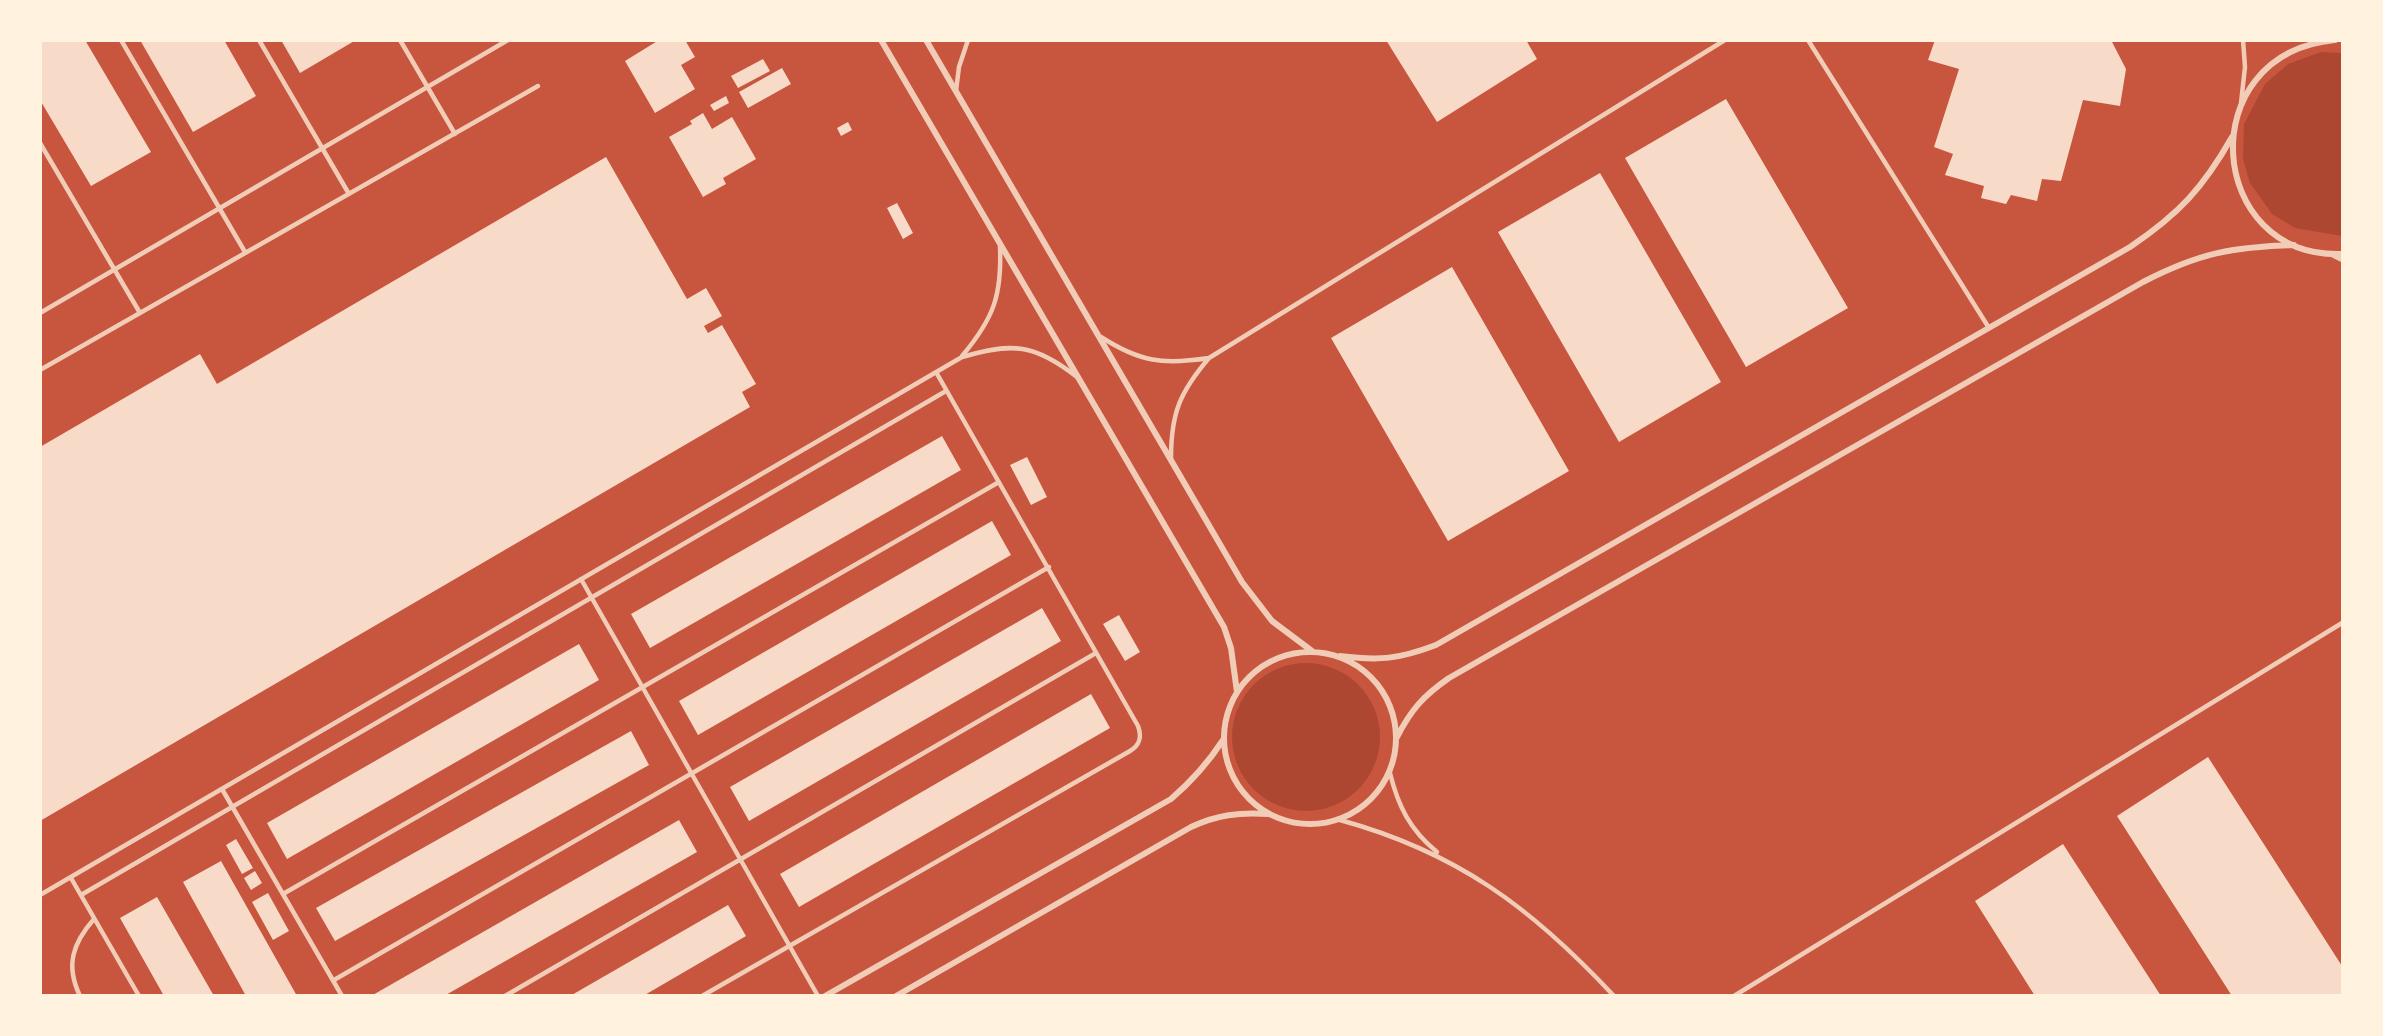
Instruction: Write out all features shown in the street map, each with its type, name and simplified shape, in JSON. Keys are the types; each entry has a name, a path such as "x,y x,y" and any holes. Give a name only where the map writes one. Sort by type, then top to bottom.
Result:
{"street":[{"path":"926,40 1256,602 1272,621 1312,651"},
{"path":"1268,814 1250,801 1236,783 1227,762 1224,740 1227,715 1237,692 1251,675 1269,661 1290,653 1312,651 1373,660 1405,656 1436,645 2130,247 2162,226 2196,192 2213,170 2232,137 2241,103 2254,82 2272,64 2293,50 2317,42 2335,40"},
{"path":"881,42 1224,627 1231,648 1237,692"},
{"path":"2232,137 2233,163 2240,189 2249,205 2272,231 2294,245"},
{"path":"1397,737 1409,714 1421,700 1449,678 2178,264 2216,252 2254,246 2294,245 2330,254 2343,254"},
{"path":"896,996 1191,826 1215,816 1241,812 1268,814 1299,824 1316,825 1340,820 1360,809 1377,793 1390,773 1397,737 1393,711 1381,688 1363,669 1340,656"},
{"path":"825,996 1171,799 1209,762 1224,740"}],"lane":[{"path":"121,40 245,252"},
{"path":"260,40 349,194"},
{"path":"400,40 454,134"},
{"path":"40,313 508,40"},
{"path":"956,91 959,67 968,40"},
{"path":"1171,460 1171,432 1178,404 1191,379 1209,358 1725,40"},
{"path":"2241,103 2245,67 2243,40"},
{"path":"1808,41 1989,328"},
{"path":"40,370 538,86"},
{"path":"40,143 140,313"},
{"path":"962,357 982,333 995,305 1001,274 1000,243"},
{"path":"2330,254 2343,260"},
{"path":"1099,336 1124,352 1151,360 1180,363 1209,358"},
{"path":"40,895 962,357 992,348 1024,349 1054,360 1079,379"},
{"path":"702,996 789,944 1136,747 1140,740 1138,726 936,372"},
{"path":"81,895 946,391"},
{"path":"283,894 999,482"},
{"path":"333,980 1049,567"},
{"path":"581,579 818,996"},
{"path":"1734,996 2343,623"},
{"path":"505,996 1096,653"},
{"path":"1390,773 1396,798 1407,821 1423,841 1443,858"},
{"path":"222,789 342,996"},
{"path":"1340,820 1375,830 1443,858 1492,887 1537,921 1580,959 1614,996"},
{"path":"70,878 139,996"},
{"path":"81,996 73,975 73,954 80,935 94,919"}],"shaded area":[{"path":"2321,52 2342,53 2342,236 2295,228 2272,214 2250,183 2243,159 2244,124 2265,84 2288,64"},
{"path":"1306,663 1334,669 1358,685 1374,709 1380,737 1374,765 1358,789 1334,805 1306,811 1278,805 1254,789 1238,765 1232,737 1238,709 1254,685 1278,669"}],"building":[{"path":"40,40 85,40 151,152 91,186 40,100"},
{"path":"140,40 224,40 256,96 193,132"},
{"path":"281,40 356,40 300,73"},
{"path":"659,40 685,40 695,57 681,65 695,89 655,113 625,61"},
{"path":"1386,40 1526,40 1537,59 1437,122"},
{"path":"1935,40 2111,40 2126,69 2120,106 2083,100 2061,181 2042,179 2037,201 2011,195 2006,204 1981,198 1984,186 1945,175 1953,154 1934,147 1959,69 1928,60"},
{"path":"763,59 770,71 738,88 731,76"},
{"path":"782,68 791,84 748,108 739,92"},
{"path":"726,96 729,103 714,111 710,105"},
{"path":"1726,99 1848,308 1746,367 1625,158"},
{"path":"703,113 712,129 732,117 756,159 723,178 726,184 703,197 669,137 692,124 690,121"},
{"path":"848,122 852,130 841,136 837,128"},
{"path":"606,157 687,299 706,288 722,316 704,326 708,333 722,325 756,384 742,392 750,407 40,821 40,447 200,354 217,384"},
{"path":"1600,173 1721,382 1619,442 1498,232"},
{"path":"897,203 913,233 903,239 887,208"},
{"path":"1452,267 1569,471 1448,541 1331,338"},
{"path":"942,436 961,470 650,648 631,614"},
{"path":"1027,457 1047,497 1031,505 1010,465"},
{"path":"992,521 1011,555 698,735 679,701"},
{"path":"1042,608 1061,641 749,821 730,787"},
{"path":"1119,615 1140,652 1125,661 1103,624"},
{"path":"579,644 599,680 287,859 267,823"},
{"path":"1091,694 1110,728 799,907 780,874"},
{"path":"631,731 649,765 335,941 316,908"},
{"path":"2208,757 2342,966 2342,996 2232,996 2117,816"},
{"path":"679,820 697,852 444,996 371,996"},
{"path":"236,839 253,868 242,874 226,845"},
{"path":"2063,844 2161,996 2035,996 1975,901"},
{"path":"221,861 297,996 246,996 183,882"},
{"path":"255,871 262,883 251,890 244,878"},
{"path":"268,893 289,931 273,940 252,902"},
{"path":"157,897 214,996 164,996 120,918"},
{"path":"728,905 746,936 643,996 570,996"}]}
